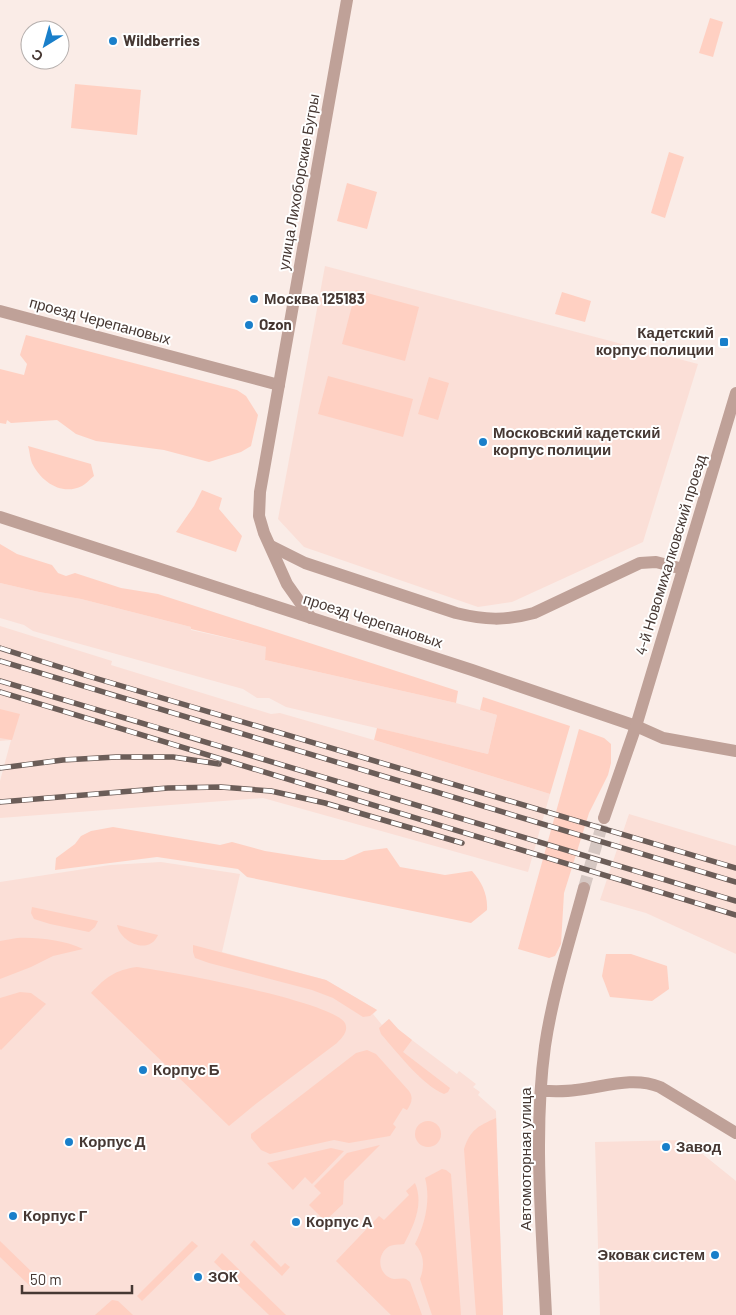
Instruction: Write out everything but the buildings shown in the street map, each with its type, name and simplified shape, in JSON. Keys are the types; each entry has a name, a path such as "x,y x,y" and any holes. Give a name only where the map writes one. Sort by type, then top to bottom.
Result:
{"street":[{"name":"улица Лихоборские Бугры","path":"311,618 287,584 264,533 259,516 260,492 347,0"},
{"name":"проезд Черепановых","path":"0,311 279,385"},
{"name":"4-й Новомихалковский проезд","path":"636,726 736,393"},
{"name":"проезд Черепановых","path":"0,517 636,726 663,738 736,751"},
{"path":"271,546 305,563 456,613 497,620 516,618 534,613 640,563 656,562 684,569"},
{"path":"604,818 636,726"},
{"name":"Автомоторная улица","path":"546,1315 539,1142 545,1046 553,1006 584,888"},
{"path":"541,1091 575,1090 650,1082 736,1133"}],"shaded area":[{"path":"710,18 723,22 713,57 699,53"},
{"path":"75,84 141,90 137,135 71,128"},
{"path":"669,152 684,157 665,218 651,213"},
{"path":"347,183 377,192 367,229 337,221"},
{"name":"Московский кадетский корпус полиции","path":"325,266 698,364 643,542 512,602 478,607 304,547 278,519"},
{"path":"356,290 419,307 405,361 342,344"},
{"path":"562,292 591,301 585,322 555,314"},
{"path":"26,335 237,390 246,396 258,415 251,446 241,452 209,462 164,450 96,441 76,434 57,420 11,423 7,420 6,424 0,423 0,369 24,375 27,364 20,355"},
{"path":"328,376 413,399 403,437 318,414"},
{"path":"429,377 449,383 438,420 418,414"},
{"path":"28,446 91,464 94,476 84,485 75,489 53,486 42,477 32,463"},
{"path":"202,490 222,498 219,509 242,536 236,552 176,532 194,506"},
{"path":"0,544 17,554 52,565 58,573 66,576 75,573 121,588 158,594 458,691 456,703 265,660 266,647 81,599 0,583"},
{"path":"0,583 81,599 191,627 191,630 267,647 265,660 456,703 497,715 488,754 286,707 269,698 257,698 243,689 33,631 24,625 0,618"},
{"path":"0,626 112,661 111,665 271,714 280,713 550,794 528,872 263,798 0,818 0,781 11,740 0,741"},
{"path":"483,697 570,726 550,794 374,740 377,728 488,754 497,715 480,710"},
{"path":"0,709 20,714 12,740 0,738"},
{"path":"579,729 604,738 611,744 611,763 608,775 589,813 564,893 561,944 555,956 549,958 518,949"},
{"path":"629,814 736,846 736,954 646,913 600,900"},
{"path":"113,827 220,845 232,842 265,851 322,860 344,860 364,851 387,848 400,867 445,875 472,871 484,889 487,910 471,923 247,877 238,869 157,857 55,870 56,858 75,844 81,836 91,831"},
{"path":"161,862 240,874 222,952 326,980 377,1010 373,1014 382,1025 389,1019 400,1031 457,1074 459,1071 476,1084 473,1087 480,1092 478,1095 496,1111 503,1315 0,1315 0,882 110,865"},
{"path":"32,907 98,921 89,932 50,924 34,919 31,913"},
{"path":"117,925 158,935 154,941 142,946 123,937"},
{"path":"17,938 51,940 68,943 83,949 53,956 0,979 0,941"},
{"path":"193,945 326,980 377,1010 370,1016 363,1017 333,998 312,990 209,963 195,958"},
{"path":"606,954 631,954 667,966 669,989 652,1001 610,997 602,976"},
{"path":"137,967 248,988 311,1006 334,1014 345,1023 346,1032 337,1043 229,1126 91,993 111,975"},
{"path":"20,992 31,993 46,1004 1,1050 0,998"},
{"path":"389,1019 412,1040 403,1052 450,1088 448,1092 444,1094 427,1083 381,1034 379,1028"},
{"path":"367,1050 376,1054 409,1091 412,1099 407,1110 403,1108 393,1124 396,1127 390,1136 349,1143 334,1140 270,1154 261,1150 251,1138 251,1134 356,1053"},
{"path":"496,1118 503,1315 476,1315 464,1149 469,1137 476,1129"},
{"path":"428,1121 437,1125 441,1134 437,1143 428,1147 419,1143 415,1134 419,1125"},
{"path":"685,1140 736,1181 736,1315 600,1315 595,1142"},
{"path":"380,1145 344,1181 343,1204 325,1221 309,1205 321,1193 314,1186 347,1153"},
{"path":"331,1148 344,1151 312,1184 305,1177 293,1190 267,1163"},
{"path":"442,1169 451,1174 461,1315 432,1315 420,1279 423,1269 422,1256 415,1244 426,1212 427,1186 425,1178"},
{"path":"415,1183 418,1191 418,1207 411,1229 404,1244 390,1246 384,1251 380,1265 389,1277 406,1279 410,1282 422,1315 391,1315 336,1261 379,1216 384,1220 409,1195 406,1191"},
{"path":"254,1240 281,1267 285,1263 290,1267 282,1276 250,1245"},
{"path":"0,1241 38,1278 30,1286 0,1257"},
{"path":"192,1241 198,1246 142,1301 137,1296"},
{"path":"222,1253 286,1315 269,1315 214,1262"},
{"path":"112,1300 118,1301 133,1315 95,1315"}],"tunnel":[{"path":"584,888 604,818"}],"railway":[{"path":"0,648 88,676 736,868"},
{"path":"0,661 736,882"},
{"path":"0,681 736,901"},
{"path":"0,692 736,915"},
{"path":"0,768 63,760 116,757 173,757 219,764"},
{"path":"0,802 168,788 221,787 271,791 325,803 462,843"}],"place":[{"name":"Wildberries","path":"113,41"},
{"name":"Москва 125183","path":"254,299"},
{"name":"Ozon","path":"249,325"},
{"name":"Кадетский корпус полиции","path":"724,342"},
{"name":"Московский кадетский корпус полиции","path":"483,442"},
{"name":"Корпус Б","path":"143,1070"},
{"name":"Корпус Д","path":"69,1142"},
{"name":"Завод","path":"666,1147"},
{"name":"Корпус Г","path":"13,1216"},
{"name":"Корпус А","path":"296,1222"},
{"name":"Эковак систем","path":"715,1255"},
{"name":"ЗОК","path":"198,1277"}]}
